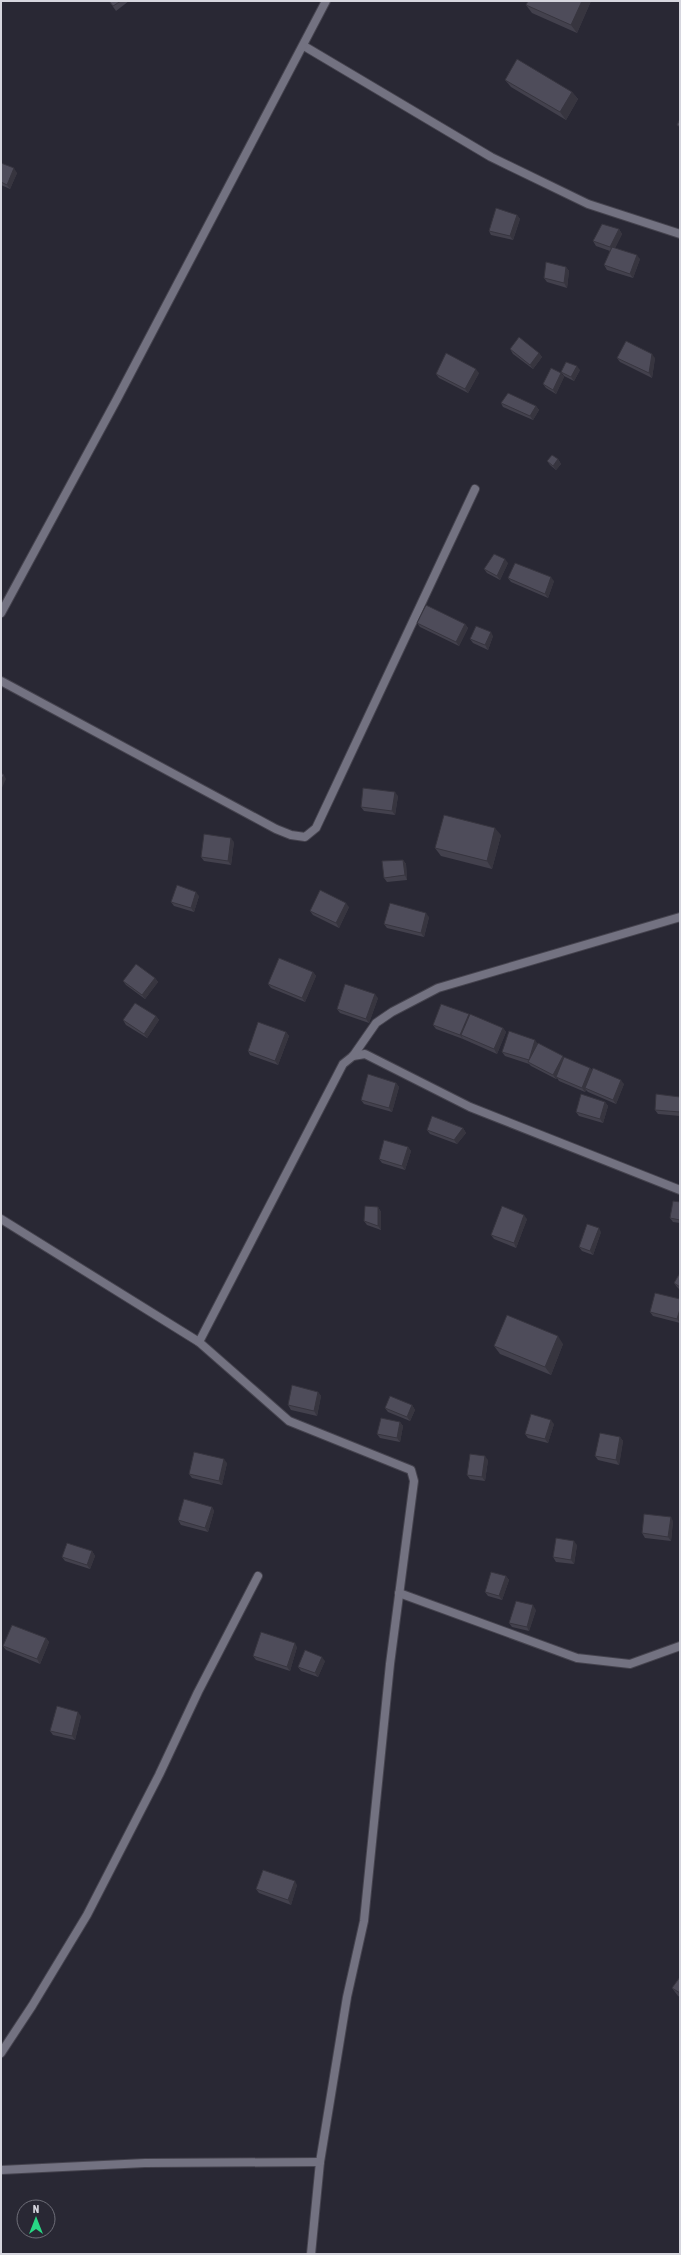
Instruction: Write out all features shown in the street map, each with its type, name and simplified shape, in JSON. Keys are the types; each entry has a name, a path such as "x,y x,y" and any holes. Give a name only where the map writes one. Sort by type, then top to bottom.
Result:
{"street":[{"path":"1,613 118,399 304,46 326,1"},
{"path":"304,46 491,157 588,204 680,234"},
{"path":"1,682 276,829 291,835 305,837 316,828 475,489"},
{"path":"199,1342 343,1064 353,1056 376,1023 392,1012 438,988 680,917"},
{"path":"353,1056 365,1054 470,1108 680,1190"},
{"path":"1,1219 199,1342 289,1421 411,1470 414,1482 390,1664 364,1921 347,1997 320,2162 311,2254"},
{"path":"1,2053 32,2006 87,1915 159,1775 198,1692 258,1576"},
{"path":"399,1593 577,1658 630,1664 680,1646"},
{"path":"1,2170 145,2164 320,2162"}],"building":[{"path":"109,1 121,1 113,6"},
{"path":"528,1 582,1 571,25 526,5"},
{"path":"517,59 572,92 560,112 505,80"},
{"path":"680,119 680,127 677,125"},
{"path":"1,163 14,168 7,185 1,182"},
{"path":"496,208 517,215 510,236 489,231"},
{"path":"602,224 619,229 610,247 593,241"},
{"path":"612,247 637,255 630,274 604,265"},
{"path":"546,262 566,267 564,283 544,278"},
{"path":"519,337 539,353 530,365 510,349"},
{"path":"626,341 652,354 649,373 617,358"},
{"path":"446,353 476,369 465,389 436,374"},
{"path":"566,362 577,366 571,377 561,372"},
{"path":"551,368 561,373 553,390 543,384"},
{"path":"508,393 536,406 530,416 501,403"},
{"path":"552,455 558,459 553,466 547,461"},
{"path":"494,554 505,559 497,576 484,569"},
{"path":"515,563 551,577 545,594 508,578"},
{"path":"426,605 465,624 456,642 417,623"},
{"path":"476,626 491,632 485,645 470,639"},
{"path":"1,773 4,775 1,780"},
{"path":"363,788 395,792 392,811 361,807"},
{"path":"444,815 495,828 487,861 435,848"},
{"path":"204,834 231,838 228,861 201,857"},
{"path":"403,860 405,875 384,878 382,861"},
{"path":"177,885 196,892 191,908 171,902"},
{"path":"320,890 346,903 336,923 310,911"},
{"path":"390,903 426,913 421,933 384,924"},
{"path":"279,958 313,972 302,998 268,984"},
{"path":"136,964 155,978 142,995 123,981"},
{"path":"345,984 375,994 366,1019 337,1009"},
{"path":"135,1003 156,1016 144,1034 123,1020"},
{"path":"441,1004 469,1014 460,1035 433,1025"},
{"path":"470,1014 503,1028 494,1049 461,1035"},
{"path":"258,1022 286,1032 275,1061 248,1051"},
{"path":"509,1031 535,1040 529,1060 502,1052"},
{"path":"538,1043 563,1056 553,1075 528,1062"},
{"path":"564,1057 590,1068 582,1088 556,1077"},
{"path":"593,1068 621,1080 613,1100 585,1088"},
{"path":"368,1074 396,1083 389,1108 361,1100"},
{"path":"581,1094 605,1102 600,1119 576,1112"},
{"path":"656,1094 680,1097 680,1112 655,1110"},
{"path":"432,1116 463,1128 454,1140 427,1130"},
{"path":"384,1140 408,1147 402,1166 379,1159"},
{"path":"673,1201 680,1202 680,1220 670,1218"},
{"path":"365,1206 378,1207 378,1226 364,1221"},
{"path":"502,1206 524,1215 514,1243 491,1235"},
{"path":"587,1224 599,1228 590,1251 579,1247"},
{"path":"680,1273 680,1287 674,1283"},
{"path":"655,1293 680,1299 680,1309 677,1319 650,1312"},
{"path":"507,1315 558,1336 545,1367 494,1346"},
{"path":"292,1385 318,1392 314,1411 288,1405"},
{"path":"390,1396 412,1405 407,1417 385,1408"},
{"path":"531,1414 551,1420 545,1439 525,1434"},
{"path":"381,1418 400,1422 397,1438 377,1434"},
{"path":"600,1433 620,1437 616,1460 595,1456"},
{"path":"194,1452 224,1459 219,1481 189,1474"},
{"path":"470,1454 485,1456 482,1477 467,1475"},
{"path":"184,1499 212,1507 205,1528 178,1520"},
{"path":"644,1514 671,1517 668,1537 642,1533"},
{"path":"556,1538 574,1541 571,1560 553,1557"},
{"path":"67,1543 92,1551 87,1565 62,1557"},
{"path":"491,1572 506,1576 499,1596 485,1592"},
{"path":"516,1601 533,1605 527,1627 509,1623"},
{"path":"12,1625 46,1638 37,1659 3,1646"},
{"path":"261,1632 295,1643 287,1667 253,1656"},
{"path":"305,1650 322,1657 315,1673 298,1667"},
{"path":"57,1706 78,1712 72,1736 50,1731"},
{"path":"263,1870 295,1881 288,1900 256,1889"},
{"path":"680,1977 680,1993 672,1988"}]}
